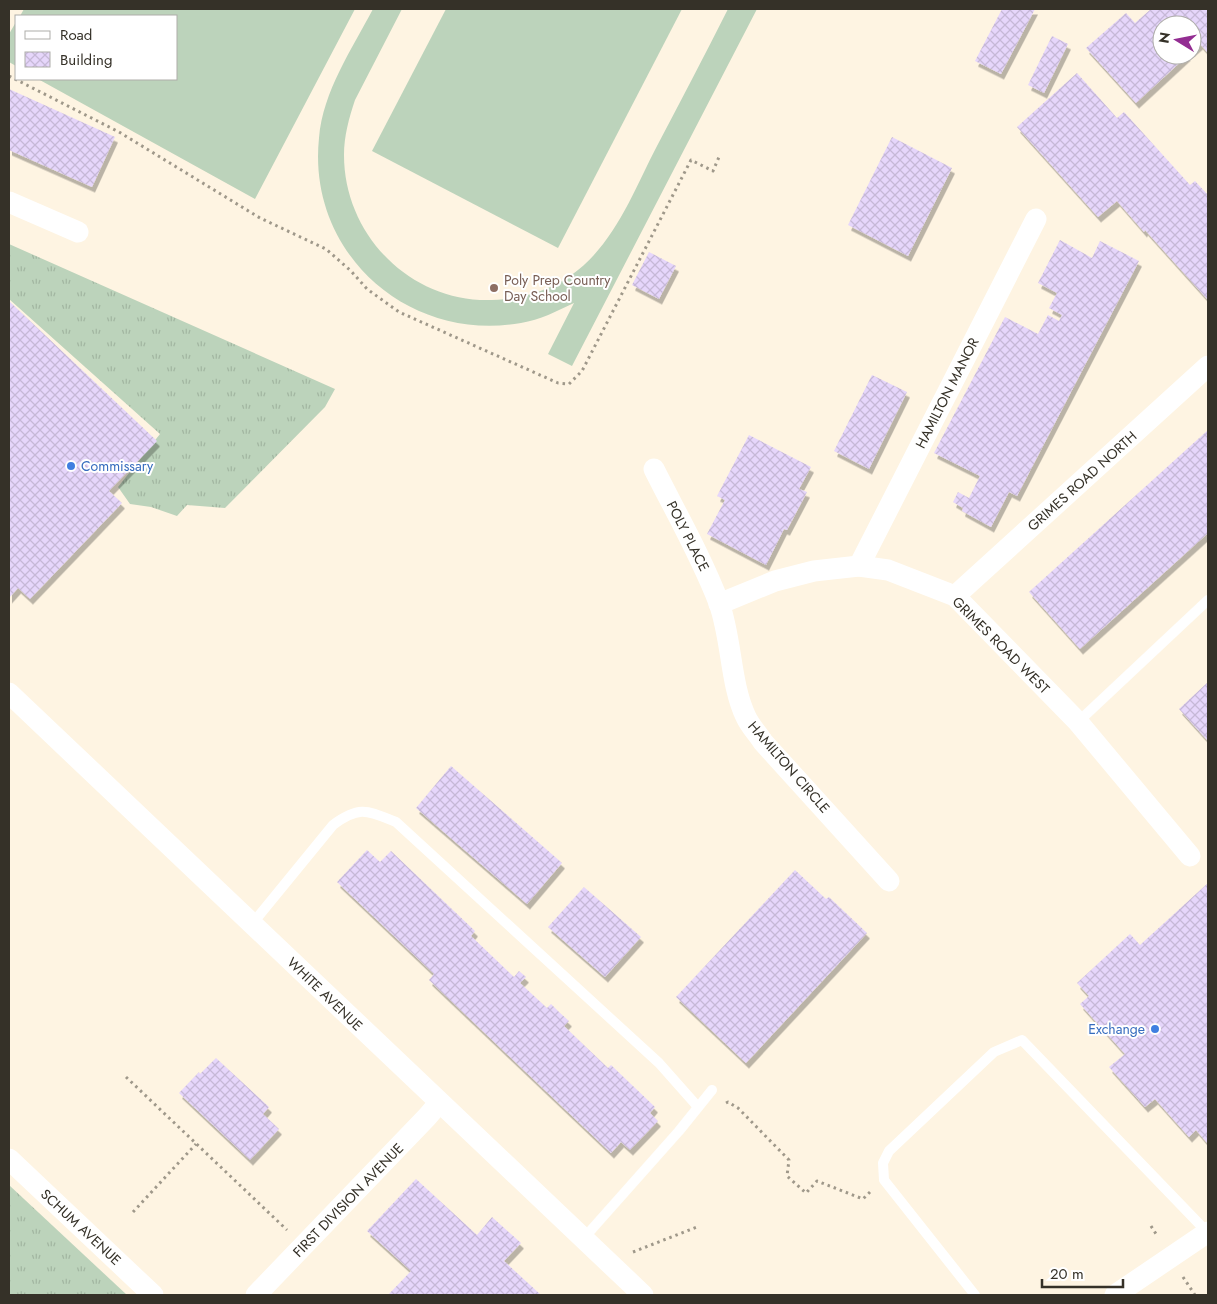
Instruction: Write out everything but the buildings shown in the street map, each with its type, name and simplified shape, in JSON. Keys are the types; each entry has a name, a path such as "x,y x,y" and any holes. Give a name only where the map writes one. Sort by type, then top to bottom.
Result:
{"street":[{"path":"9,202 78,232"},
{"name":"HAMILTON MANOR","path":"859,566 1036,219"},
{"name":"GRIMES ROAD NORTH","path":"956,596 1208,366"},
{"name":"POLY PLACE","path":"654,469 707,573 719,604"},
{"name":"GRIMES ROAD WEST","path":"719,604 775,581 814,571 859,566 888,570 956,596 1078,722 1190,856"},
{"name":"HAMILTON CIRCLE","path":"719,604 728,634 738,696 746,718 763,742 889,881"},
{"name":"WHITE AVENUE","path":"9,692 643,1295"},
{"name":"FIRST DIVISION AVENUE","path":"256,1295 439,1103"},
{"name":"SCHUM AVENUE","path":"9,1159 153,1295"},
{"path":"1116,1295 1208,1232"}],"lane":[{"path":"1078,722 1208,600"},
{"path":"252,924 333,825 348,814 370,811 396,822 404,829 659,1063 698,1107"},
{"path":"975,1295 884,1180 883,1162 889,1151 994,1052 1022,1040 1208,1232"},
{"path":"584,1238 712,1090"}],"path":[{"path":"17,80 119,132 260,218 326,249 351,271 367,289 399,312 558,383 569,384 582,371 691,160 713,171 719,157"},
{"path":"126,1076 304,1246"},
{"path":"721,1104 728,1102 738,1108 789,1160 787,1176 806,1193 817,1181 863,1200 884,1180"},
{"path":"133,1212 196,1144"},
{"path":"632,1252 698,1227"},
{"path":"1181,1274 1195,1295"}],"green space":[{"path":"24,9 355,9 255,199 40,80 178,80 178,15 21,15"},
{"path":"373,9 402,9 355,100 347,127 344,155 347,183 355,209 367,233 383,255 404,272 427,286 452,296 492,300 527,295 560,282 585,264 599,250 611,234 631,199 728,9 757,9 572,366 548,354 574,303 542,317 521,323 479,326 440,319 404,304 373,281 348,252 330,218 320,180 319,138 326,104 332,87"},
{"path":"446,9 682,9 558,248 372,151"},
{"path":"15,24 15,65 9,62 9,34"},
{"path":"9,244 335,389 325,407 225,508 187,505 177,516 151,507 130,504 118,487 160,434 9,299"},
{"path":"9,1185 127,1295 9,1295"}],"place":[{"name":"Poly Prep Country Day School","path":"494,288"},
{"name":"Commissary","path":"71,466"},
{"name":"Exchange","path":"1155,1029"}]}
